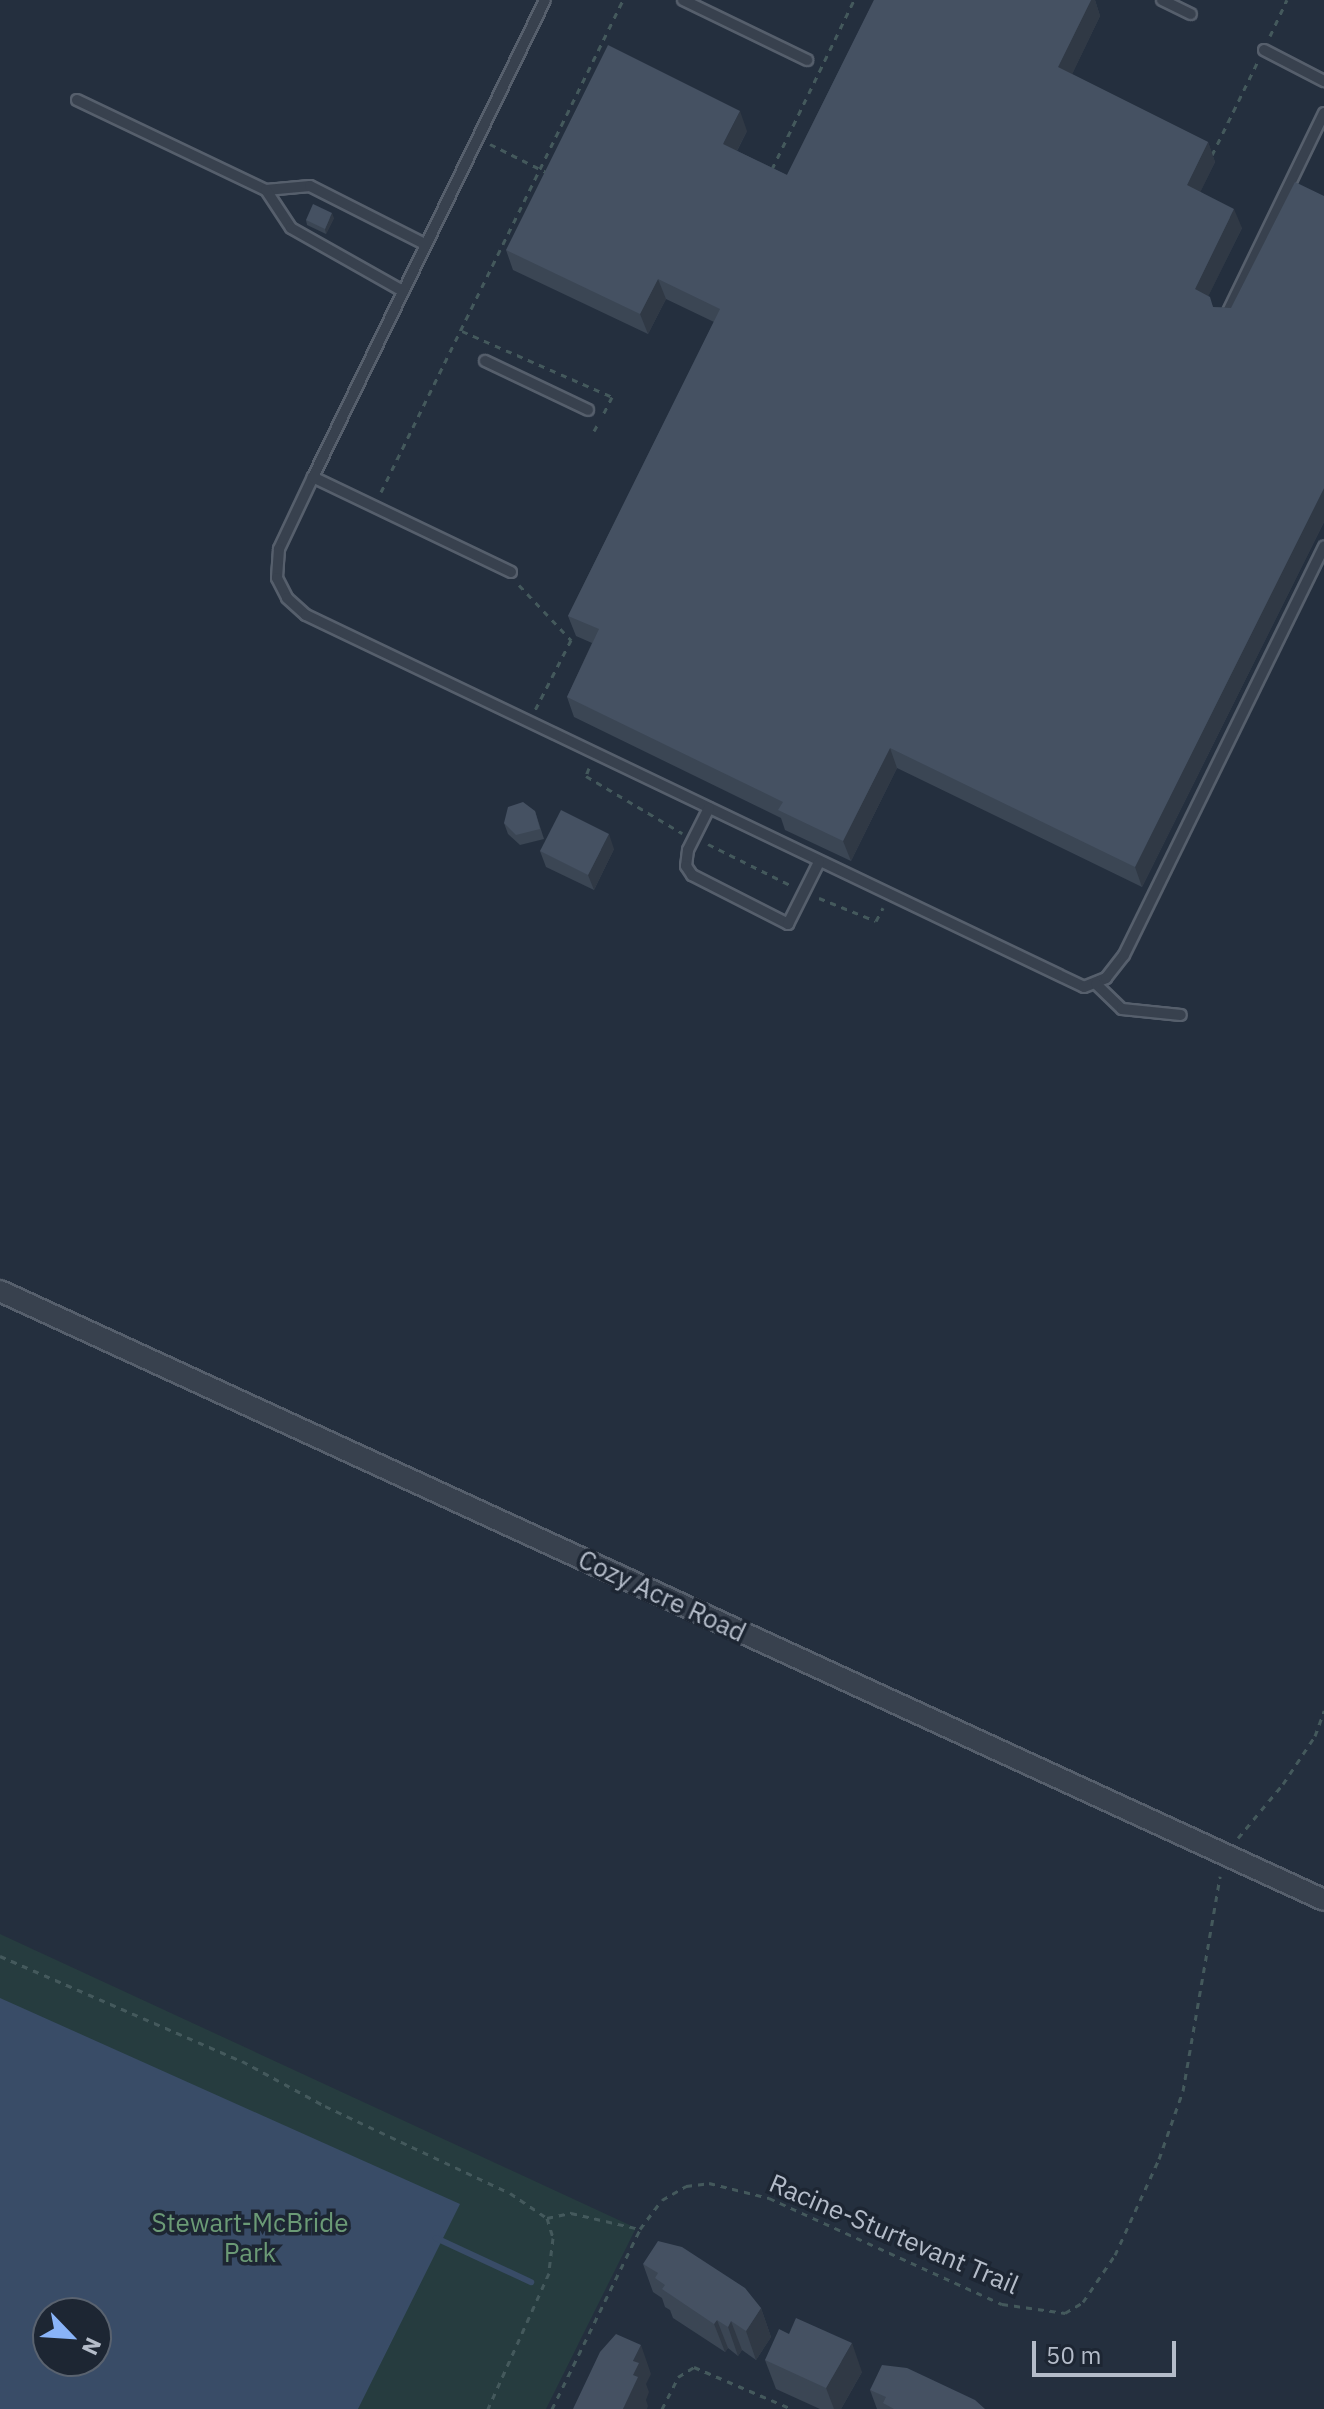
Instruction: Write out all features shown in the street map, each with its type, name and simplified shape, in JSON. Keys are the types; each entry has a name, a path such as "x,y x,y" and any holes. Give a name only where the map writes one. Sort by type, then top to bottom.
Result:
{"street":[{"name":"Cozy Acre Road","path":"0,1291 1324,1900"}],"lane":[{"path":"545,0 279,549 277,578 287,598 359,644 709,808 1058,979 1084,987 1096,984 1124,955 1324,546"},
{"path":"683,0 807,60"},
{"path":"1162,0 1191,14"},
{"path":"1264,50 1324,81"},
{"path":"77,100 266,190 310,186 425,244"},
{"path":"1224,320 1324,113"},
{"path":"266,190 291,228 403,291"},
{"path":"485,361 588,410"},
{"path":"313,477 511,572"},
{"path":"709,808 694,838 686,866 692,875 788,924 819,862"},
{"path":"1096,984 1122,1009 1181,1015"}],"path":[{"path":"374,506 623,0"},
{"path":"770,173 854,0"},
{"path":"1209,159 1287,0"},
{"path":"478,138 559,178"},
{"path":"524,575 518,587 571,640 528,723"},
{"path":"596,754 586,776 657,821 804,892 876,921 889,896"},
{"path":"1224,1854 1283,1784 1315,1736 1324,1711"},
{"name":"Racine-Sturtevant Trail","path":"552,2409 640,2229 662,2200 686,2186 741,2188 1002,2304 1065,2313 1101,2281 1159,2159 1178,2105 1194,2045 1224,1854"},
{"path":"0,1956 242,2061 325,2106 510,2193 547,2218 553,2238 549,2273 488,2409"},
{"path":"547,2218 571,2213 640,2229"},
{"path":"662,2409 678,2377 694,2367 792,2409"}],"green space":[{"name":"Stewart-McBride Park","path":"0,1934 636,2228 546,2409 0,2409"}],"water":[{"name":"Stewart-McBride Park","path":"0,1998 460,2204 358,2409 0,2409"}],"building":[{"path":"874,0 1091,0 1058,67 1208,142 1187,185 1234,209 1195,289 1210,297 1213,307 1231,308 1295,182 1324,196 1324,488 1135,867 890,748 843,841 778,810 783,802 567,697 599,629 568,616 720,309 658,279 640,314 506,250 608,45 740,111 723,144 787,175"},
{"path":"313,204 332,213 325,229 306,220"},
{"path":"523,802 535,811 540,829 516,835 504,823 508,807"},
{"path":"561,810 609,834 588,875 540,851"},
{"path":"658,2241 682,2247 745,2288 761,2308 746,2331 731,2321 728,2327 717,2320 714,2324 662,2289 665,2285 655,2278 658,2273 643,2264"},
{"path":"796,2318 852,2343 826,2388 765,2360 779,2329 789,2334"},
{"path":"616,2334 641,2345 633,2361 639,2363 633,2375 638,2377 623,2409 573,2409 600,2352"},
{"path":"882,2365 907,2368 975,2400 985,2409 894,2409 883,2403 886,2397 870,2390"}],"waterway":[{"path":"436,2238 531,2282"}]}
